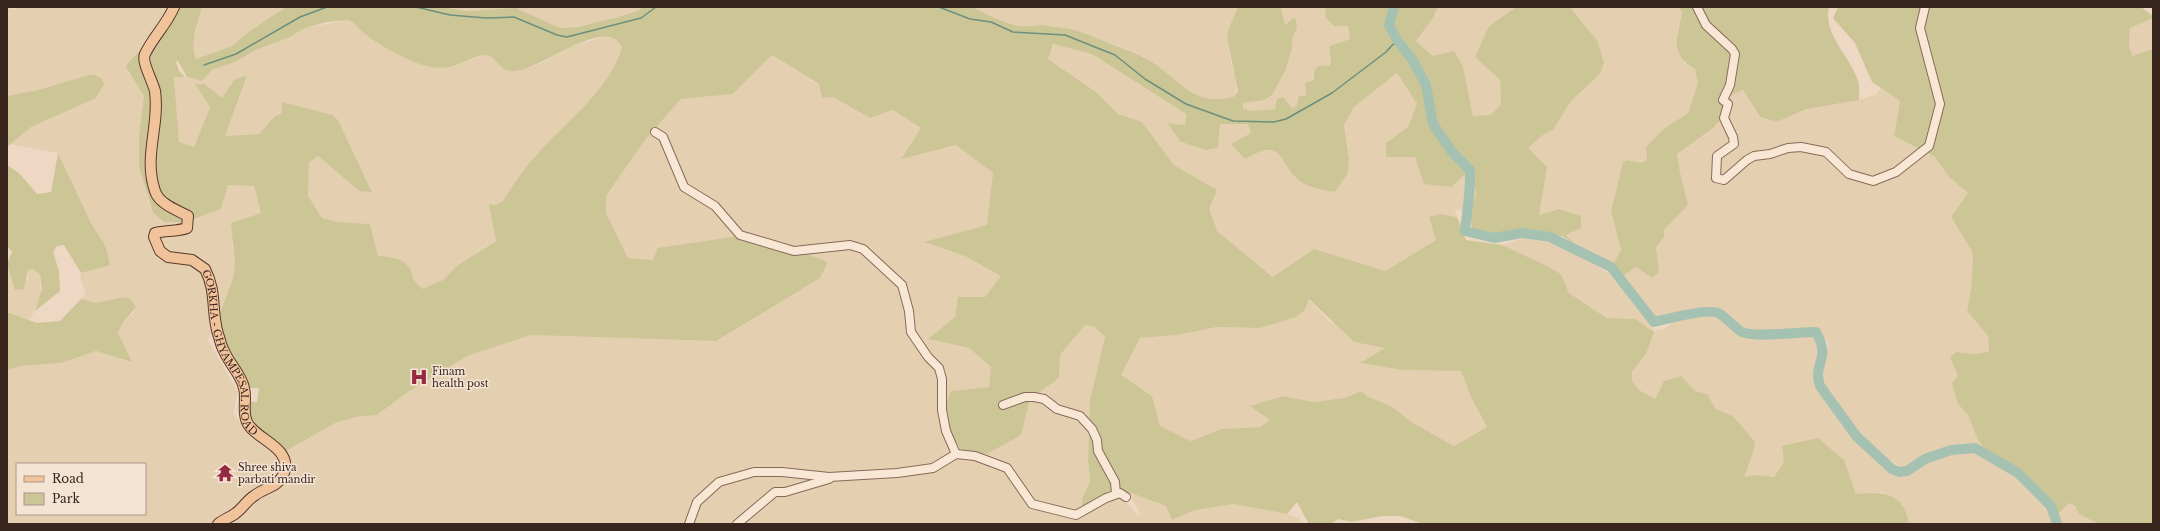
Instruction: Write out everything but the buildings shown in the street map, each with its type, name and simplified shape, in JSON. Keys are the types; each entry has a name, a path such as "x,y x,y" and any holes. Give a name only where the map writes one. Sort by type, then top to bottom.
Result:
{"main road":[{"name":"GORKHA - GHYAMPESAL ROAD","path":"174,7 170,16 144,54 144,63 151,76 155,91 157,112 149,160 155,192 165,204 188,216 187,228 176,232 159,232 155,233 154,236 160,251 168,257 192,260 205,269 213,291 215,318 224,352 241,378 245,390 244,412 247,423 255,432 273,445 283,456 285,471 278,483 254,495 236,514 218,524"}],"street":[{"path":"1697,7 1706,25 1732,48 1735,54 1730,85 1723,100 1728,104 1724,118 1733,137 1734,144 1717,156 1716,178 1724,180 1747,160 1754,156 1788,148 1801,147 1826,152 1849,174 1873,181 1896,172 1929,146 1940,104 1920,28 1925,7"},
{"path":"655,132 663,137 674,168 684,187 714,206 740,235 794,251 807,251 829,246 857,246 863,249 899,281 909,311 911,332 928,357 939,368 942,379 942,410 946,431 956,454"},
{"path":"1003,405 1026,397 1034,397 1044,399 1057,409 1080,416 1094,434 1098,452 1115,482 1116,494"},
{"path":"689,524 697,502 719,482 754,472 782,472 829,478 923,470 934,468 956,454 975,456 1006,468 1032,504 1076,515 1116,494 1120,493 1126,498"},
{"path":"737,524 775,492 785,492 830,479 829,478"}],"shaded area":[{"path":"7,7 13,10 20,7 167,7 165,16 143,49 129,60 128,72 134,77 144,96 139,134 139,167 152,213 228,185 254,186 261,213 232,243 235,263 233,279 208,340 238,392 233,413 247,432 253,427 281,454 335,423 356,417 377,415 408,392 467,356 531,335 716,341 769,308 653,260 628,258 606,213 606,196 645,140 681,99 733,94 772,55 819,85 822,98 833,97 870,118 893,110 921,128 901,158 956,145 993,173 987,225 924,242 965,256 1001,276 985,297 958,297 955,317 929,339 969,348 991,367 989,387 951,391 946,404 947,428 1030,399 1059,378 1060,355 1085,325 1095,327 1105,337 1090,400 1088,462 1090,481 1083,497 1081,510 1112,497 1122,497 1138,516 1141,515 1128,492 1166,506 1172,520 1195,510 1234,504 1287,514 1299,518 1302,524 7,524 7,370 20,366 61,363 96,351 131,362 118,333 122,324 134,312 123,297 95,303 81,299 86,294 80,277 81,273 110,264 106,247 91,223 58,153 9,144 31,127 99,95 101,86 47,87 7,96"},
{"path":"202,7 286,7 247,33 232,46 196,59 193,51 193,42"},
{"path":"441,7 642,7 638,11 614,18 578,27 560,28 516,8 467,11"},
{"path":"972,7 1238,7 1228,30 1227,38 1230,59 1236,80 1236,95 1223,100 1205,99 1178,84 1160,67 1145,57 1128,50 1079,32 1040,25 1022,26 1000,21"},
{"path":"1281,7 1325,7 1326,18 1334,26 1348,26 1350,39 1329,46 1331,60 1328,66 1320,65 1309,83 1306,96 1297,106 1292,108 1287,101 1275,109 1251,111 1243,109 1243,103 1264,100 1292,49 1292,40 1297,27 1285,25"},
{"path":"1438,7 1516,7 1489,26 1500,80 1501,104 1491,115 1473,116 1463,67 1433,56 1416,41 1433,18"},
{"path":"1570,7 1679,7 1682,12 1677,32 1684,63 1695,69 1698,83 1688,113 1665,128 1647,160 1641,163 1628,160 1623,162 1611,211 1621,250 1612,265 1575,244 1566,235 1559,209 1539,215 1547,167 1527,148 1543,135 1553,130 1571,101 1600,74 1604,63 1598,42"},
{"path":"2153,18 2153,49 2132,56 2129,45 2130,28"},
{"path":"348,20 355,23 359,29 414,62 442,68 486,55 500,65 535,66 567,48 602,37 615,38 620,43 622,48 614,69 601,87 573,119 538,153 503,201 496,205 496,240 458,265 443,280 423,290 413,282 408,266 397,258 378,256 370,224 337,222 322,218 308,196 309,163 318,156 359,191 372,191 338,120 333,115 282,102 281,115 275,116 259,134 225,136 247,77 235,79 222,99 205,84 196,84 210,107 194,147 179,142 174,77 187,77 202,81 212,70 235,62 256,50 288,38 305,28"},
{"path":"1053,44 1092,54 1186,114 1185,125 1167,123 1181,142 1206,150 1218,148 1220,124 1248,124 1261,150 1275,151 1283,157 1292,173 1335,192 1348,173 1349,159 1344,125 1354,107 1397,73 1417,104 1408,127 1386,143 1415,157 1471,169 1476,194 1470,212 1455,209 1457,217 1440,214 1436,240 1385,271 1314,249 1274,277 1217,231 1208,209 1216,190 1174,165 1142,122 1118,114 1096,92 1048,59"},
{"path":"1881,88 1900,101 1894,136 1935,157 1949,177 1969,193 1951,217 1973,253 1971,289 1967,311 1988,336 1989,353 1974,354 1958,352 1958,404 1968,415 1977,438 1995,464 2017,478 2042,500 2048,512 2069,503 2099,524 1909,524 1903,505 1882,492 1856,494 1844,460 1784,462 1774,477 1758,475 1743,478 1752,456 1741,428 1733,416 1716,409 1707,394 1695,391 1681,376 1664,381 1655,400 1639,390 1631,381 1632,372 1637,367 1635,319 1608,318 1569,293 1561,274 1502,245 1524,238 1551,243 1583,256 1610,275 1652,322 1654,331 1665,329 1675,320 1712,315 1726,321 1742,337 1775,338 1799,334 1814,337 1820,347 1819,359 1814,375 1822,394 1858,443 1881,466 1899,477 1897,464 1881,455 1860,438 1820,379 1829,344 1819,329 1746,331 1733,319 1722,313 1709,309 1678,311 1659,318 1645,308 1621,277 1636,267 1652,278 1659,272 1656,247 1664,237 1664,230 1688,205 1677,154 1713,128 1729,96 1743,90 1759,117 1776,122 1807,109 1859,100 1876,94"},
{"path":"7,264 15,286 28,280 28,271 31,269 40,274 41,295 30,320 7,312"},
{"path":"1308,299 1329,321 1386,348 1361,363 1402,370 1461,371 1471,397 1487,427 1454,446 1413,423 1391,407 1367,396 1362,391 1344,398 1313,402 1282,396 1250,406 1271,421 1260,427 1221,429 1191,441 1159,426 1152,396 1121,376 1140,338 1177,335 1217,327 1260,328"}],"green space":[{"path":"167,7 202,7 196,26 193,46 196,59 232,46 247,33 286,7 441,7 467,11 516,8 560,28 578,27 614,18 638,11 642,7 972,7 1014,25 1045,25 1088,34 1145,58 1157,65 1186,89 1196,95 1220,99 1235,96 1238,91 1227,38 1228,30 1238,7 1281,7 1285,25 1295,17 1297,27 1292,40 1292,49 1285,71 1272,95 1264,100 1243,103 1243,109 1252,111 1275,109 1277,99 1283,97 1292,108 1297,106 1299,96 1306,96 1305,83 1313,80 1315,69 1320,65 1329,66 1331,60 1329,46 1350,39 1348,26 1334,26 1326,18 1325,7 1438,7 1433,18 1416,41 1433,56 1454,51 1463,67 1473,116 1491,115 1501,104 1500,80 1475,57 1489,26 1516,7 1570,7 1598,42 1604,63 1600,74 1571,101 1553,130 1543,135 1528,148 1547,167 1539,215 1559,209 1581,216 1581,228 1566,235 1575,244 1562,236 1522,232 1494,237 1472,230 1470,212 1476,194 1471,169 1451,187 1424,184 1415,157 1386,157 1386,143 1408,127 1417,104 1397,73 1354,107 1344,125 1349,159 1348,173 1335,192 1312,187 1300,181 1292,174 1279,154 1274,151 1268,150 1245,159 1231,144 1251,133 1248,124 1220,124 1218,148 1206,150 1181,142 1167,123 1185,125 1186,114 1092,54 1053,44 1048,59 1096,92 1118,114 1142,122 1174,165 1217,190 1209,209 1217,231 1273,277 1314,249 1385,271 1436,240 1429,217 1440,214 1457,217 1466,240 1502,245 1543,264 1561,274 1569,293 1607,318 1635,319 1654,332 1646,354 1632,372 1632,381 1639,390 1655,399 1664,381 1681,376 1695,391 1707,394 1716,409 1733,416 1755,442 1752,456 1744,477 1758,475 1774,477 1784,462 1782,446 1818,438 1844,460 1856,494 1869,493 1893,497 1903,506 1909,524 1465,524 1420,523 1400,516 1382,516 1352,522 1338,519 1331,524 1309,524 1297,502 1287,514 1234,504 1195,510 1172,520 1166,506 1128,492 1108,491 1081,510 1083,497 1090,481 1088,462 1090,400 1105,337 1095,327 1085,325 1060,355 1059,378 1030,399 1021,435 987,454 962,450 947,428 946,404 951,391 989,387 991,367 969,348 928,339 955,317 958,297 985,297 1001,276 965,256 924,242 987,225 993,173 956,145 901,159 921,128 893,110 870,118 833,97 822,98 819,84 772,55 733,94 681,99 645,140 606,196 606,213 628,258 653,260 658,248 753,234 828,262 820,278 716,341 531,335 467,356 408,392 377,415 356,417 335,423 281,454 253,427 243,402 257,402 259,388 246,388 215,325 233,279 235,263 231,223 261,213 254,186 228,185 221,209 185,222 164,222 153,213 139,167 139,134 144,96 126,67 147,44 161,23","holes":["348,20 376,42 409,60 431,67 441,68 453,66 476,57 488,55 501,67 507,70 521,70 587,40 602,37 614,39 622,48 616,64 586,104 534,158 503,201 496,205 489,204 496,241 458,265 443,280 423,289 415,282 410,269 405,263 394,258 378,256 370,224 337,222 322,218 308,196 309,163 318,156 359,191 372,192 338,120 333,115 282,102 281,114 275,116 259,134 225,136 247,76 235,79 222,98 205,84 195,84 210,107 194,147 179,142 174,77 185,77 179,71 176,61 178,61 187,77 202,81 212,70 235,62 256,50 288,38 305,28 327,22","1309,299 1354,342 1385,348 1360,363 1402,370 1461,371 1471,397 1487,427 1454,446 1413,423 1392,407 1367,396 1362,391 1344,398 1313,402 1283,396 1250,406 1270,420 1260,427 1221,429 1191,441 1160,426 1152,396 1121,375 1140,338 1177,335 1217,327 1260,328 1296,317 1305,310"]},
{"path":"1679,7 1829,7 1828,17 1833,35 1858,80 1859,100 1807,109 1776,122 1760,117 1743,90 1729,96 1728,111 1713,128 1677,154 1688,205 1664,230 1664,237 1656,247 1659,272 1652,278 1636,267 1621,277 1616,267 1612,265 1621,250 1611,211 1623,162 1628,160 1641,163 1647,160 1646,147 1665,128 1688,113 1698,83 1695,69 1681,57 1678,51 1677,37 1682,12"},
{"path":"1838,7 2141,7 2153,16 2153,18 2130,28 2129,44 2132,56 2153,49 2153,524 2099,524 2079,514 2075,506 2069,503 2054,517 2048,511 2042,500 2017,478 1995,465 1977,438 1968,415 1958,404 1952,383 1958,376 1950,357 1957,352 1974,354 1989,352 1988,336 1967,311 1971,289 1973,253 1951,217 1968,193 1949,177 1935,157 1894,136 1900,101 1872,82 1855,43 1833,18"},
{"path":"89,75 95,75 102,79 104,84 96,98 31,127 7,147 7,96 38,90"},
{"path":"58,153 91,223 106,247 110,265 81,273 64,245 57,246 53,252 59,271 60,291 35,311 42,289 40,274 32,269 28,270 24,289 15,290 7,264 12,252 7,246 7,165 19,173 37,194 51,192"},
{"path":"123,297 131,299 136,307 122,324 118,333 132,362 96,351 61,363 21,366 7,370 7,312 37,323 60,321 81,299 96,303"}],"waterway":[{"path":"204,65 236,54 300,17 327,7"},
{"path":"416,7 450,15 486,18 514,17 557,35 567,37 641,18 656,7"},
{"path":"939,7 970,19 991,22 1013,32 1065,35 1115,55 1145,79 1186,104 1233,121 1274,122 1286,119 1332,93 1386,52 1397,40"},
{"path":"1394,7 1389,25 1397,40 1412,59 1426,85 1433,124 1452,152 1470,170 1465,231 1494,238 1522,233 1550,237 1611,267 1654,322 1687,314 1713,312 1718,313 1739,330 1748,334 1767,335 1816,332 1822,349 1818,371 1820,386 1857,437 1892,469 1899,472 1907,471 1925,459 1951,450 1975,448 2018,473 2051,506 2057,524"}],"place":[{"name":"Finam health post","path":"419,377"},
{"name":"Shree shiva parbati mandir","path":"225,473"}]}
